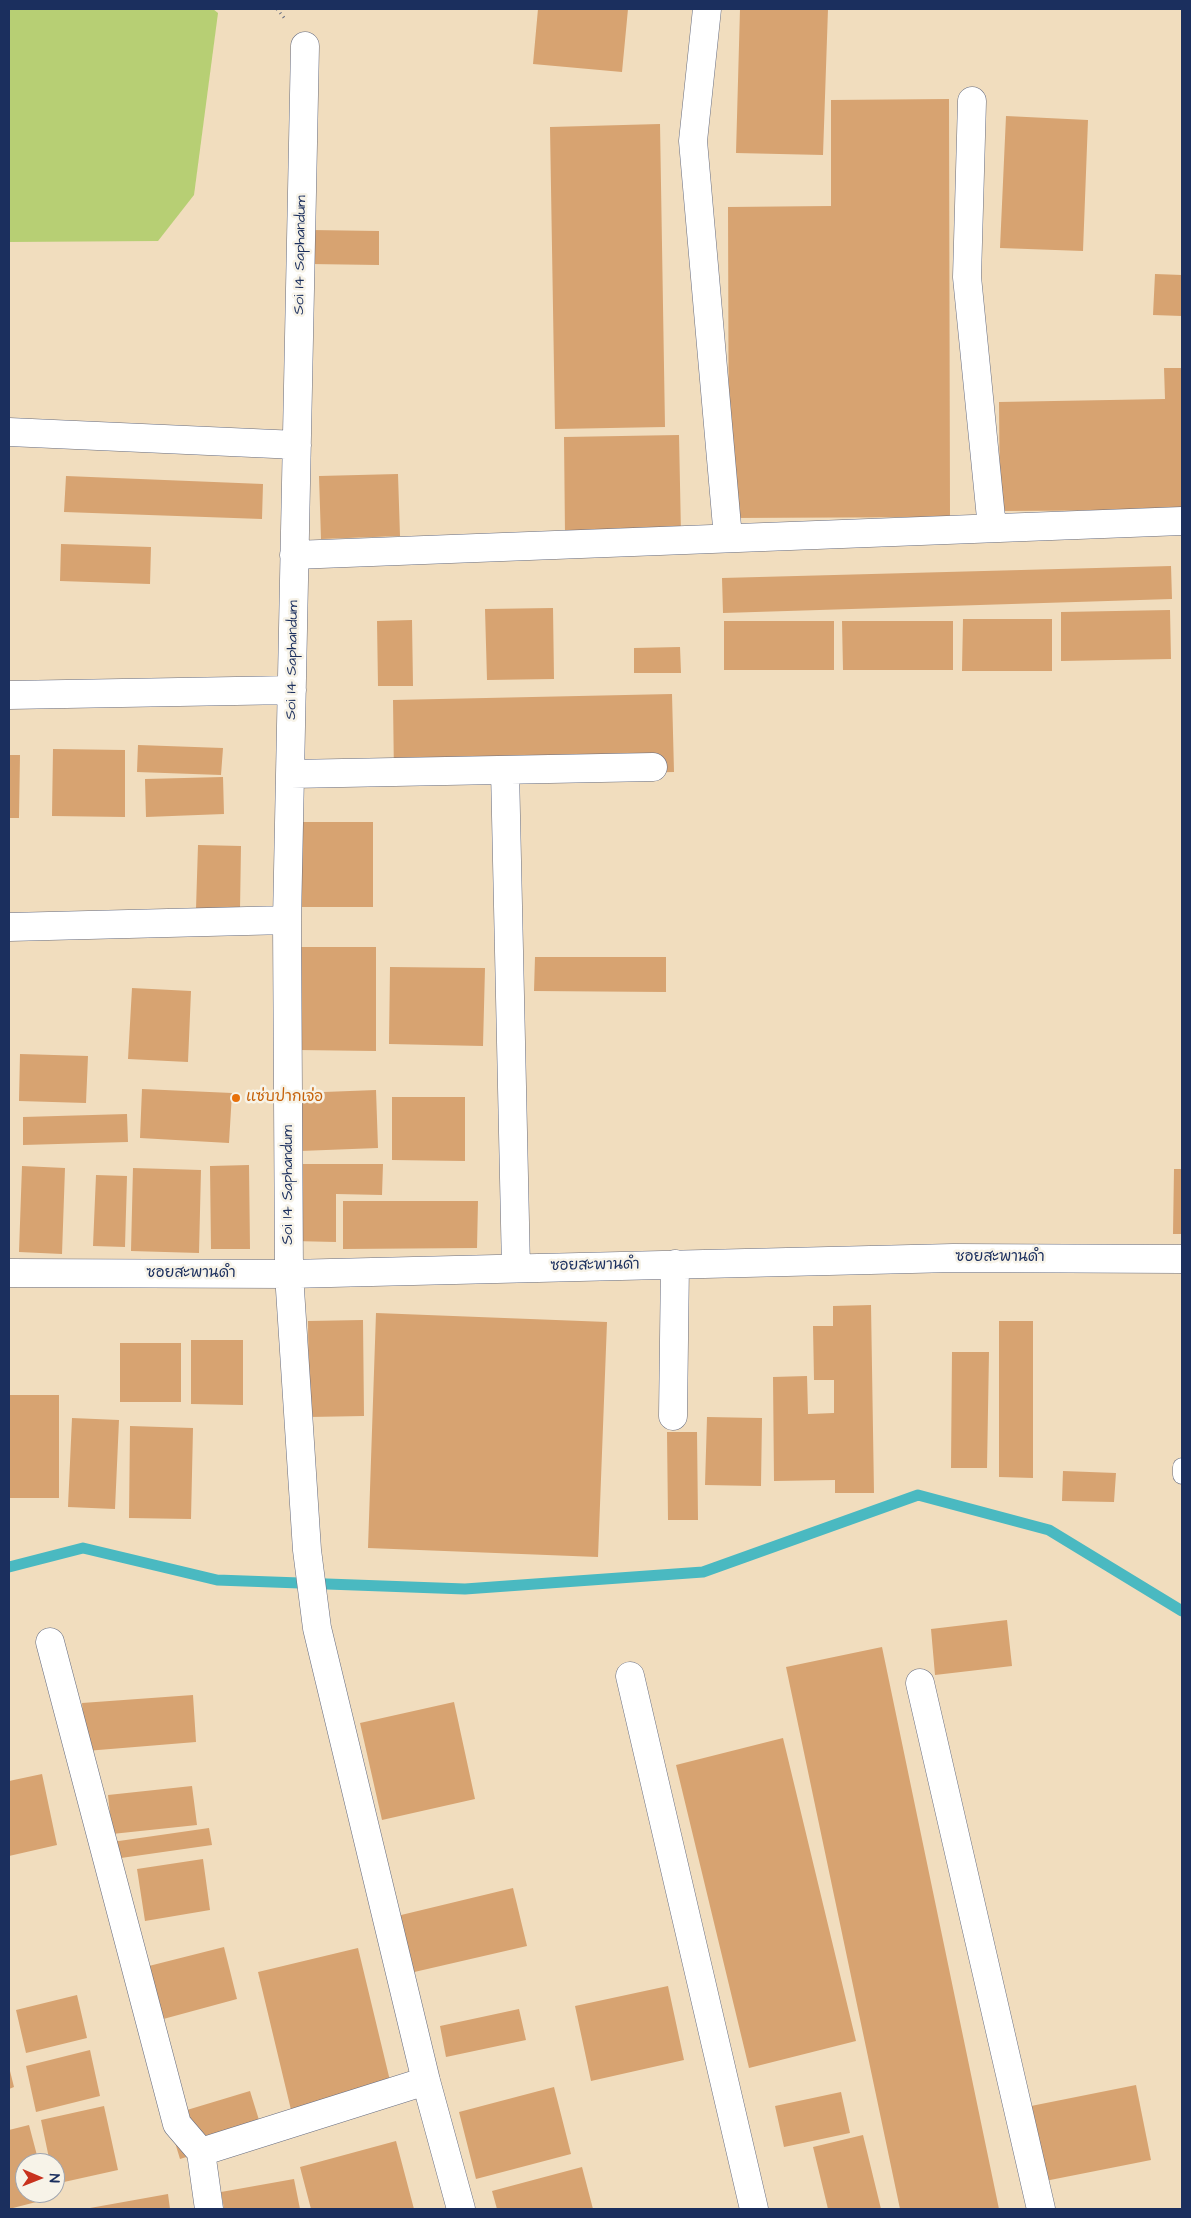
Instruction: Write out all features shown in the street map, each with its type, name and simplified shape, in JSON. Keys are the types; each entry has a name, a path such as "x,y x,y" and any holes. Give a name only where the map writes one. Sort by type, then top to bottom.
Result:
{"street":[{"path":"707,9 693,140 728,538"},
{"name":"Soi 14 Saphandum","path":"305,46 288,920 290,1274 307,1550 317,1628 426,2081 461,2209"},
{"path":"972,101 967,277 992,528"},
{"path":"9,432 297,445"},
{"path":"294,555 1182,521"},
{"path":"9,695 292,690"},
{"path":"291,774 653,767"},
{"path":"505,770 516,1268"},
{"path":"9,927 288,920"},
{"name":"ซอยสะพานดำ","path":"9,1273 290,1274 953,1258 1182,1259"},
{"path":"673,1416 675,1264"},
{"path":"50,1642 176,2124 201,2152 209,2209"},
{"path":"630,1676 754,2209"},
{"path":"920,1684 1041,2209"},
{"path":"201,2152 426,2081"}],"lane":[{"path":"1182,1467 1182,1475"}],"green space":[{"path":"9,9 213,9 218,13 194,195 158,241 9,242"}],"building":[{"path":"538,9 628,9 622,72 533,64"},
{"path":"740,9 828,9 823,155 736,153"},
{"path":"949,99 950,517 729,518 728,207 831,206 831,100"},
{"path":"1006,116 1088,120 1083,251 1000,248"},
{"path":"660,124 665,427 555,429 550,127"},
{"path":"311,230 379,231 379,265 310,264"},
{"path":"1155,274 1182,275 1182,316 1153,315"},
{"path":"1164,368 1182,368 1182,510 1000,511 999,402 1165,399"},
{"path":"679,435 681,534 565,535 564,437"},
{"path":"398,474 400,536 321,539 319,476"},
{"path":"66,476 263,484 262,519 64,512"},
{"path":"61,544 151,547 150,584 60,581"},
{"path":"1171,566 1172,599 723,613 722,578"},
{"path":"553,608 554,679 487,680 485,609"},
{"path":"1170,610 1171,659 1061,661 1061,612"},
{"path":"963,619 1052,619 1052,671 962,671"},
{"path":"412,620 413,686 378,686 377,621"},
{"path":"724,621 834,621 834,670 724,670"},
{"path":"842,621 953,621 953,670 843,670"},
{"path":"680,647 681,673 634,673 634,648"},
{"path":"672,694 674,772 394,778 393,700"},
{"path":"138,745 223,748 221,775 137,772"},
{"path":"53,749 125,750 125,817 52,816"},
{"path":"9,755 20,755 19,818 9,818"},
{"path":"223,777 224,814 146,817 145,779"},
{"path":"301,822 373,822 373,907 302,907"},
{"path":"198,845 241,846 240,910 196,909"},
{"path":"299,947 376,947 376,1051 298,1050"},
{"path":"535,957 666,957 666,992 534,991"},
{"path":"390,967 485,968 483,1046 389,1044"},
{"path":"132,988 191,991 188,1062 128,1059"},
{"path":"20,1054 88,1056 86,1103 19,1101"},
{"path":"142,1089 232,1093 229,1143 140,1138"},
{"path":"376,1090 378,1148 300,1151 298,1093"},
{"path":"392,1097 465,1097 465,1161 392,1160"},
{"path":"127,1114 128,1142 23,1145 23,1117"},
{"path":"295,1164 383,1164 382,1195 336,1194 336,1242 293,1241"},
{"path":"249,1165 250,1249 211,1249 210,1166"},
{"path":"22,1166 65,1168 62,1254 19,1252"},
{"path":"133,1168 201,1170 199,1253 131,1251"},
{"path":"1174,1169 1182,1169 1182,1234 1173,1234"},
{"path":"96,1175 127,1176 125,1247 93,1246"},
{"path":"343,1201 478,1201 477,1248 343,1249"},
{"path":"871,1305 874,1493 835,1493 835,1480 774,1481 773,1377 807,1376 808,1414 834,1413 834,1380 814,1380 813,1326 833,1326 833,1306"},
{"path":"376,1313 607,1322 598,1557 368,1548"},
{"path":"363,1320 364,1416 309,1417 308,1321"},
{"path":"999,1321 1033,1321 1033,1478 999,1477"},
{"path":"191,1340 243,1340 243,1405 191,1404"},
{"path":"120,1343 181,1343 181,1402 120,1402"},
{"path":"952,1352 989,1352 987,1468 951,1468"},
{"path":"9,1395 59,1395 59,1498 9,1498"},
{"path":"707,1417 762,1418 761,1486 705,1485"},
{"path":"72,1418 119,1420 115,1509 68,1507"},
{"path":"130,1426 193,1428 191,1519 129,1518"},
{"path":"667,1432 697,1432 698,1520 668,1520"},
{"path":"1063,1471 1116,1473 1114,1502 1062,1501"},
{"path":"1007,1620 1012,1666 935,1675 931,1629"},
{"path":"882,1647 999,2209 900,2209 786,1667"},
{"path":"193,1695 196,1742 86,1751 82,1703"},
{"path":"454,1702 475,1799 382,1820 360,1723"},
{"path":"783,1738 856,2041 749,2068 676,1765"},
{"path":"42,1774 57,1845 9,1856 9,1781"},
{"path":"192,1786 197,1825 112,1834 108,1795"},
{"path":"209,1828 212,1845 114,1859 112,1842"},
{"path":"203,1859 210,1910 145,1921 137,1869"},
{"path":"513,1888 527,1946 410,1973 397,1916"},
{"path":"224,1947 237,1999 156,2021 141,1968"},
{"path":"358,1948 392,2089 292,2114 258,1972"},
{"path":"668,1986 684,2060 591,2081 575,2006"},
{"path":"77,1995 87,2038 26,2053 16,2010"},
{"path":"519,2009 526,2040 446,2057 440,2026"},
{"path":"90,2050 100,2096 36,2112 26,2066"},
{"path":"9,2067 14,2087 9,2089"},
{"path":"1136,2085 1151,2160 1040,2182 1026,2107"},
{"path":"554,2087 571,2154 476,2179 459,2112"},
{"path":"250,2091 263,2133 180,2159 167,2116"},
{"path":"841,2092 850,2133 784,2147 775,2106"},
{"path":"104,2106 118,2170 65,2182 65,2153 48,2153 41,2120"},
{"path":"29,2125 36,2153 15,2153 15,2203 32,2203 9,2209 9,2130"},
{"path":"863,2135 881,2209 828,2209 813,2147"},
{"path":"396,2141 414,2209 311,2209 300,2167"},
{"path":"582,2167 593,2209 497,2209 492,2191"},
{"path":"294,2179 300,2209 224,2209 221,2192"},
{"path":"168,2194 170,2209 90,2209 90,2208"}],"waterway":[{"path":"9,1567 83,1548 217,1580 465,1589 703,1572 918,1495 1049,1530 1182,1611"}],"place":[{"name":"แซ่บปากเจ่อ","path":"236,1098"}]}
